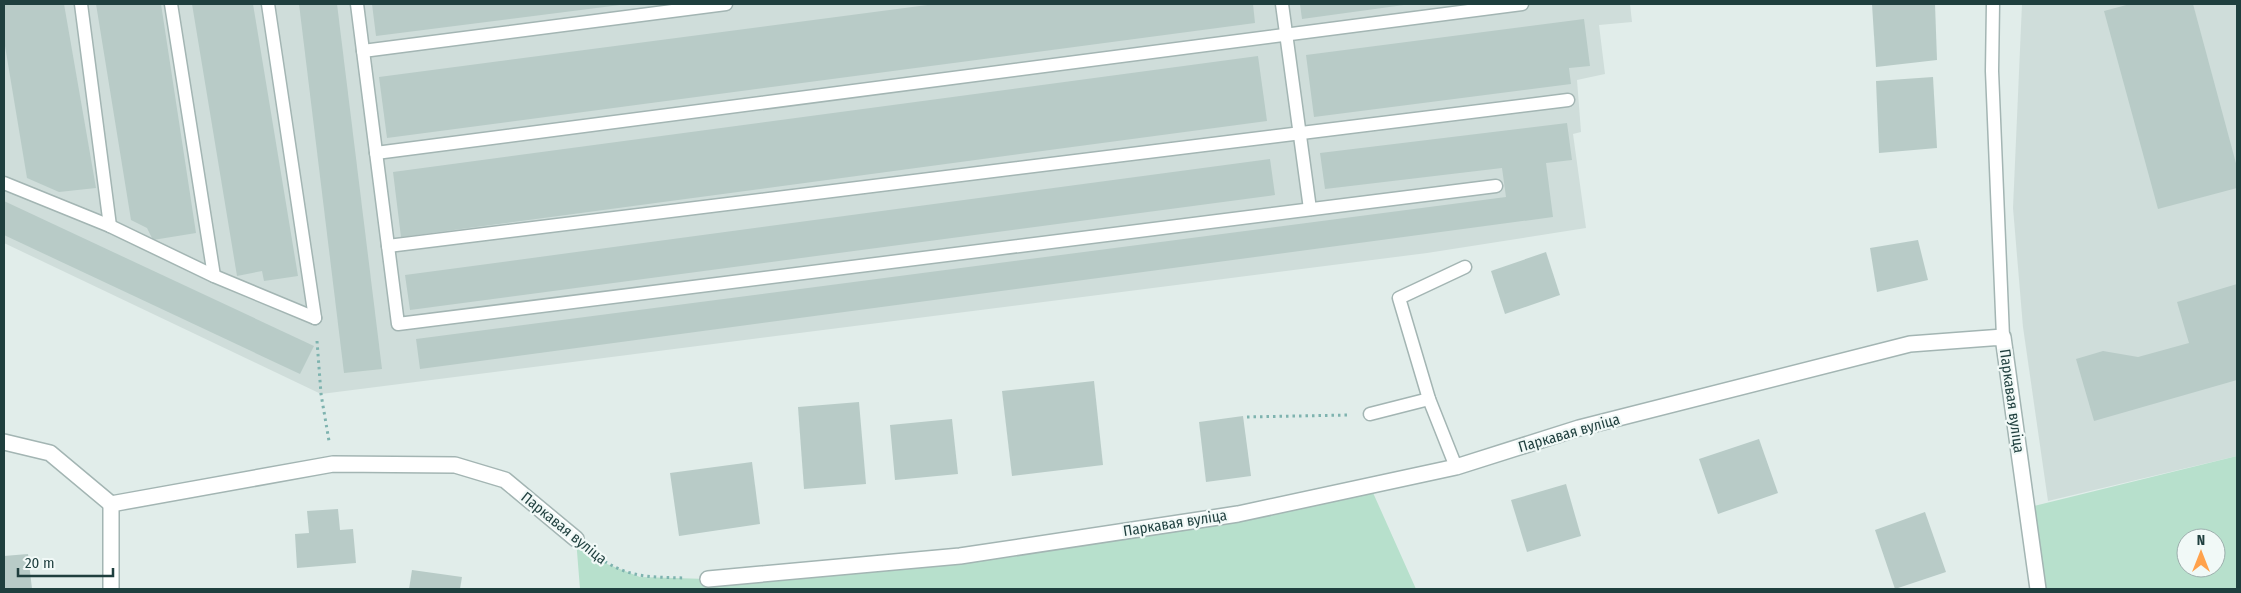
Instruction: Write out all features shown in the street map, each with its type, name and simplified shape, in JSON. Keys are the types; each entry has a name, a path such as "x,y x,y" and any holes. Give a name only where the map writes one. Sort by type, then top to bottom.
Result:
{"street":[{"name":"Паркавая вуліца","path":"708,579 835,569 1008,548 1238,514 1456,467 1579,428 1910,344 2003,337 2038,589"},
{"path":"4,442 50,453 111,504 111,589"},
{"name":"Паркавая вуліца","path":"111,504 332,464 455,465 505,480 576,539"}],"lane":[{"path":"81,4 110,226"},
{"path":"171,4 214,276"},
{"path":"268,4 315,318"},
{"path":"357,4 398,324 1496,186"},
{"path":"363,50 726,4"},
{"path":"1282,4 1310,208"},
{"path":"376,152 1522,4"},
{"path":"1993,4 1992,71 2003,337"},
{"path":"388,246 1568,100"},
{"path":"4,183 110,226 214,276 315,318"},
{"path":"1456,467 1429,399 1399,298 1465,267"},
{"path":"1370,414 1429,399"}],"path":[{"path":"315,318 321,394 332,464"},
{"path":"1247,417 1370,414"},
{"name":"Паркавая вуліца","path":"576,539 607,564 640,577 708,579"}],"shaded area":[{"path":"4,4 1630,4 1632,22 1599,25 1605,74 1577,80 1581,132 1573,134 1586,228 1427,253 321,394 4,243"},
{"path":"2022,4 2237,4 2237,456 2048,501 2023,327 2013,208"}],"green space":[{"path":"2237,456 2237,589 2038,589 2026,508"},
{"path":"1370,486 1416,589 580,589 576,539 607,564 640,577 708,579 835,569"}],"building":[{"path":"4,4 64,4 96,188 59,192 27,178 4,40"},
{"path":"96,4 161,4 196,233 153,240 147,228 131,220"},
{"path":"192,4 253,4 298,276 264,281 262,271 237,276"},
{"path":"299,4 337,4 382,369 344,373"},
{"path":"372,4 620,4 620,5 376,36"},
{"path":"935,4 1253,4 1255,23 387,138 379,77"},
{"path":"1300,4 1404,4 1404,5 1302,19"},
{"path":"1872,4 1935,4 1937,60 1876,67"},
{"path":"2130,4 2193,4 2237,167 2237,188 2158,209 2104,11"},
{"path":"1584,19 1590,66 1569,68 1571,84 1314,117 1306,55"},
{"path":"1258,56 1267,121 401,237 393,172"},
{"path":"1933,77 1937,148 1879,153 1876,81"},
{"path":"1567,123 1572,160 1546,163 1553,217 420,369 416,339 1506,197 1502,168 1325,189 1320,153"},
{"path":"1270,159 1275,195 410,310 405,275"},
{"path":"4,201 314,346 300,374 4,235"},
{"path":"1918,240 1928,280 1877,292 1870,248"},
{"path":"1546,252 1560,295 1505,314 1491,271"},
{"path":"2237,284 2237,380 2094,421 2076,359 2103,351 2138,357 2189,343 2177,302"},
{"path":"1094,381 1103,465 1012,476 1002,391"},
{"path":"859,402 866,484 804,489 798,407"},
{"path":"1243,416 1251,476 1206,482 1199,422"},
{"path":"952,419 958,474 895,480 890,425"},
{"path":"1759,439 1778,493 1718,514 1699,459"},
{"path":"752,462 760,524 679,536 670,473"},
{"path":"1566,484 1581,536 1527,552 1511,500"},
{"path":"338,509 340,530 353,529 356,563 297,568 295,534 309,533 307,511"},
{"path":"1925,512 1946,572 1895,589 1875,530"},
{"path":"28,554 32,589 4,589 4,556"},
{"path":"412,570 462,577 460,589 409,589"}]}
